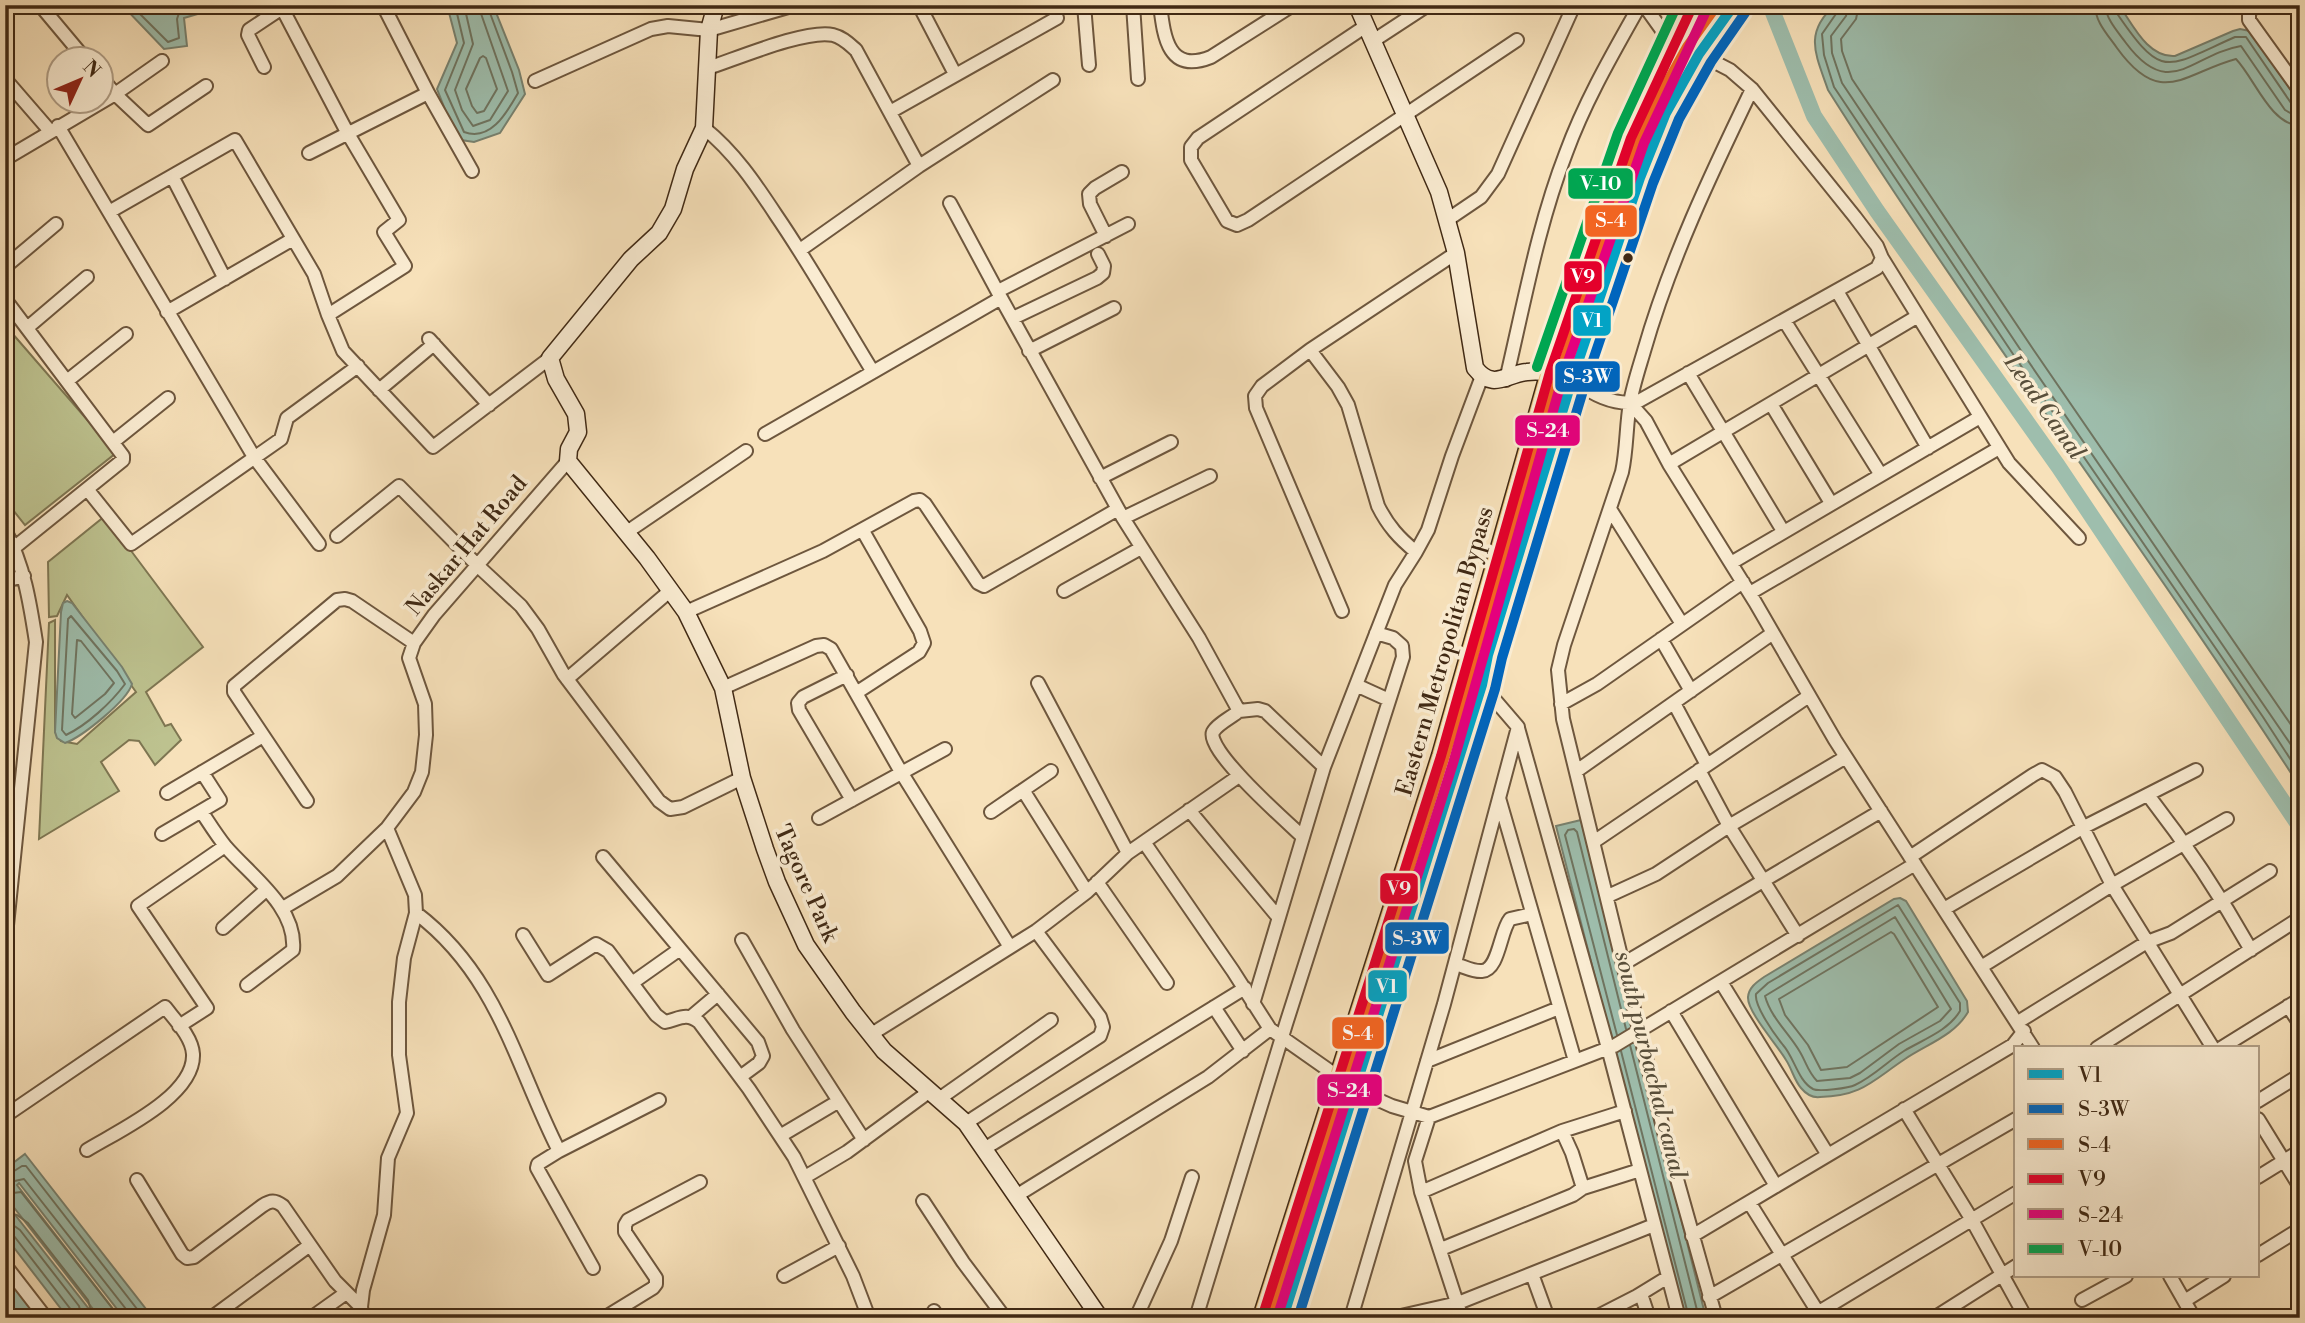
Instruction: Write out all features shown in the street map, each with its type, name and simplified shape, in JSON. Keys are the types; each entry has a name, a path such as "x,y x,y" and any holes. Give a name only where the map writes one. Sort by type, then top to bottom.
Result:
{"main road":[{"name":"Eastern Metropolitan Bypass","path":"1262,1318 1441,756 1550,372 1631,138 1693,5"},
{"path":"1283,1318 1482,685 1488,655 1572,380 1640,178 1666,113 1699,54 1734,5"},
{"path":"1648,103 1666,113"},
{"path":"1620,168 1640,178"}],"street":[{"path":"40,5 74,46"},
{"path":"383,5 472,171"},
{"path":"108,212 235,140 314,274 343,351 433,447 550,358 631,259 659,233 673,209 685,169 705,128 709,30 716,5"},
{"path":"535,81 651,29 668,26 709,30 795,5"},
{"path":"919,5 955,74"},
{"path":"1084,5 1089,65"},
{"path":"1133,5 1138,79"},
{"path":"1160,5 1165,41 1173,52 1186,61 1199,61 1211,57 1293,5"},
{"path":"1357,5 1439,192 1456,253 1475,368 1482,376 1506,380 1523,372 1550,372 1572,380 1602,397 1620,403 1637,402 1878,268 1882,258"},
{"path":"1373,41 1428,5"},
{"path":"1447,220 1481,197 1498,174 1574,5"},
{"path":"1506,380 1543,228 1565,155 1596,84 1642,5 1674,47"},
{"path":"2257,5 2249,12 2249,20 2300,91"},
{"path":"264,66 248,35 249,30 285,7 347,132 399,220 384,232 405,266 328,315"},
{"path":"890,112 1057,18"},
{"path":"1366,26 1198,138 1191,148 1191,160 1227,220 1237,225 1517,40"},
{"path":"708,68 809,35 832,34 856,50 919,166"},
{"path":"1699,54 1730,70 1752,89 1870,236 1999,447 2023,480 2079,538"},
{"path":"116,93 162,61"},
{"path":"5,79 54,129 108,212 254,457 319,544"},
{"path":"800,250 919,166 1053,80"},
{"path":"116,95 148,125 206,86"},
{"path":"1716,1318 1636,1034 1608,896 1561,704 1559,670 1564,645 1626,455 1630,403 1644,349 1707,182 1752,89"},
{"path":"309,153 428,93"},
{"path":"5,159 77,116"},
{"path":"705,128 726,146 800,250 873,372"},
{"path":"1106,236 1090,204 1088,194 1122,173"},
{"path":"172,176 225,279"},
{"path":"950,203 1100,478 1199,638 1239,711"},
{"path":"5,267 56,224"},
{"path":"765,434 1000,295 1128,224"},
{"path":"167,312 293,239"},
{"path":"1342,611 1256,408 1255,396 1262,386 1310,350 1456,253"},
{"path":"1013,318 1097,278 1103,273 1104,266 1098,254"},
{"path":"27,328 87,277"},
{"path":"1837,291 1928,448"},
{"path":"5,299 121,452 122,460 15,547"},
{"path":"1029,351 1114,308"},
{"path":"1669,464 1918,316"},
{"path":"1784,320 1881,475"},
{"path":"67,381 126,334"},
{"path":"379,390 432,341 489,405"},
{"path":"1310,350 1348,405 1378,506 1385,521 1395,535 1416,552"},
{"name":"Naskar Hat Road","path":"283,908 337,876 387,828 414,792 422,772 426,735 425,704 409,658 414,643 434,615 569,461 569,449 578,432 576,414 556,379 550,358"},
{"path":"87,489 131,544 281,439 287,418 358,366"},
{"path":"1688,373 1783,531"},
{"path":"1253,1004 1324,767 1395,584 1428,530 1451,456 1482,376"},
{"path":"113,442 168,398"},
{"path":"1630,403 1646,421 1669,464 1751,593 1846,757 2032,1046"},
{"path":"1771,404 1832,503"},
{"path":"1731,563 1980,417"},
{"path":"1100,478 1171,442"},
{"path":"1751,593 1999,447"},
{"path":"627,532 746,451"},
{"name":"Tagore Park","path":"569,461 627,532 686,612 723,688 742,778 769,860 795,923 821,968 870,1035 900,1068 966,1123 1100,1318"},
{"path":"686,612 863,531 914,501 920,500 926,504 978,583 984,586 1121,514 1210,476"},
{"path":"337,537 399,486 521,606 567,678 659,801 670,809 683,807 742,778"},
{"path":"1610,509 1682,624"},
{"path":"5,530 15,547 29,593 36,642 5,944"},
{"path":"856,692 919,652 924,643 920,631 863,531"},
{"path":"1064,591 1142,548"},
{"path":"5,581 23,576"},
{"path":"1561,704 1597,684 1743,582"},
{"path":"567,678 671,590"},
{"path":"307,801 234,692 234,686 337,600 345,598 414,643"},
{"path":"1195,1318 1404,657 1402,646 1393,638 1376,633"},
{"path":"1578,770 1773,633"},
{"path":"1661,639 1691,691"},
{"path":"723,688 816,646 824,645 831,649 901,772 1010,947"},
{"path":"847,675 798,703 799,710 852,800"},
{"path":"1038,683 1128,853"},
{"path":"1356,685 1390,700"},
{"path":"1482,685 1518,727 1611,1047 1679,1318"},
{"path":"1595,841 1810,696"},
{"path":"1674,703 1730,826 1798,936"},
{"path":"1303,837 1240,776 1214,742 1212,735 1215,729 1239,711 1265,711 1324,767"},
{"path":"1351,1318 1455,964 1518,727"},
{"path":"167,793 263,736"},
{"path":"819,818 945,749"},
{"path":"1608,896 1656,874 1846,757"},
{"path":"1356,1090 1429,1117 1611,1047 1798,936 1913,861 2042,770 2055,777 2066,792 2112,885 2212,1046"},
{"path":"1944,909 2082,828 2196,770"},
{"path":"992,812 1051,771"},
{"path":"162,834 219,800 202,772"},
{"path":"870,1035 1036,931 1092,887 1128,853 1240,776"},
{"path":"1023,790 1092,887 1167,983"},
{"path":"2148,795 2185,843 2251,950"},
{"path":"1499,798 1575,1061"},
{"path":"1189,810 1278,917"},
{"path":"201,811 225,846 283,908 294,941 293,950 247,985"},
{"path":"1623,964 1881,811"},
{"path":"1982,967 2112,885 2227,819"},
{"path":"362,1312 363,1290 384,1215 388,1158 407,1113 399,1055 399,1002 404,958 416,913 415,895 387,828"},
{"path":"1144,842 1245,988 1270,1029 1337,1076"},
{"path":"179,1026 207,1008 138,906 225,846"},
{"path":"603,857 762,1049 763,1056 759,1063 740,1077"},
{"path":"1692,1236 2012,1045 2021,1027 2147,943 2171,933 2270,871"},
{"path":"223,928 266,890"},
{"path":"416,913 439,930 485,988 559,1151"},
{"path":"1455,964 1480,972 1488,970 1494,964 1505,925 1510,919 1532,915"},
{"path":"2100,1046 2300,918"},
{"path":"966,1123 1100,1036 1103,1027 1100,1017 1036,931"},
{"path":"523,935 548,975 596,944 608,951 656,1015 665,1022 692,1016 718,994"},
{"path":"742,940 780,1008 864,1140"},
{"path":"632,983 680,949"},
{"path":"1721,982 1828,1155"},
{"path":"984,1149 1245,988"},
{"path":"2224,1046 2294,1003 2300,1024"},
{"path":"5,1116 165,1007 187,1038 192,1054 188,1076 168,1099 87,1150"},
{"path":"1214,1007 1243,1051"},
{"path":"1427,1061 1559,1008"},
{"path":"1671,1010 1776,1186"},
{"path":"692,1016 740,1077 805,1177 869,1318"},
{"path":"805,1177 1051,1020"},
{"path":"1016,1196 1208,1077 1270,1029"},
{"path":"2260,1100 2300,1075"},
{"path":"593,1268 537,1168 538,1164 659,1100"},
{"path":"780,1136 839,1101"},
{"path":"1904,1109 1972,1220 2026,1318"},
{"path":"1422,1192 1562,1130 1625,1111"},
{"path":"1429,1117 1415,1161 1422,1192 1462,1318"},
{"path":"1709,1297 2014,1120"},
{"path":"2260,1122 2300,1187"},
{"path":"1562,1130 1583,1188"},
{"path":"2260,1176 2300,1151"},
{"path":"1441,1250 1573,1195 1583,1188 1640,1170"},
{"path":"1136,1318 1171,1241 1192,1177"},
{"path":"137,1180 187,1258 194,1257 270,1201 276,1201 283,1206 362,1312"},
{"path":"604,1318 656,1284 656,1278 625,1232 628,1220 700,1182"},
{"path":"1749,1202 1816,1316 2014,1195"},
{"path":"923,1201 963,1262 1005,1318"},
{"path":"1392,1318 1458,1303 1654,1225"},
{"path":"2260,1254 2300,1229"},
{"path":"211,1318 310,1245"},
{"path":"784,1276 839,1247"},
{"path":"5,1265 46,1318"},
{"path":"1934,1318 2014,1267"},
{"path":"1532,1274 1548,1318"},
{"path":"1594,1318 1668,1277"},
{"path":"2082,1300 2122,1278"},
{"path":"2171,1278 2194,1318"},
{"path":"2186,1300 2221,1278"},
{"path":"312,1318 346,1293"},
{"path":"1641,1294 1649,1318"}],"green space":[{"path":"5,325 116,453 25,525 5,500"},
{"path":"105,516 203,647 146,692 165,726 171,724 181,740 155,765 139,741 129,740 101,762 119,791 39,839 49,623 55,620 55,732 61,741 77,744 136,692 67,595 57,616 49,617 48,562"}],"water":[{"path":"122,5 228,5 184,18 187,46 164,49"},
{"path":"447,5 493,5 519,70 525,94 500,133 474,142 461,140 437,89 457,43"},
{"path":"1835,5 2119,5 2149,46 2157,52 2175,56 2233,31 2250,31 2300,103 2300,787 2183,612 1944,266 1828,90 1815,45 1819,25"},
{"path":"63,603 72,603 132,684 122,700 103,718 65,743 57,738 55,732 61,612"},
{"path":"1581,820 1706,1318 1683,1318 1556,826"},
{"path":"1894,899 1906,901 1967,1001 1968,1012 1948,1033 1866,1086 1834,1096 1809,1095 1799,1085 1786,1060 1753,1011 1748,997 1750,990 1764,977"},
{"path":"25,1154 153,1318 124,1318 19,1183 17,1185 120,1318 100,1318 5,1196 5,1169"},
{"path":"5,1202 96,1318 68,1318 5,1236"},
{"path":"5,1273 39,1318 11,1318 5,1310"}],"waterway":[{"name":"Lead Canal","path":"1770,5 1814,116 1877,211 2058,466 2300,827"}],"transit line":[{"name":"V-10","path":"1537,367 1618,133 1677,5"},
{"name":"V9","path":"1262,1318 1441,756 1550,372 1631,138 1693,5"},
{"name":"S-4","path":"1270,1314 1468,682 1475,651 1559,376 1627,173 1654,106 1687,47 1717,5"},
{"name":"V1","path":"1283,1318 1482,685 1488,655 1572,380 1640,178 1666,113 1699,54 1734,5"},
{"name":"S-24","path":"1277,1318 1454,760 1563,376 1644,143 1706,11"},
{"name":"S-3W","path":"1298,1318 1495,689 1585,384 1653,183 1679,119 1711,62 1745,13"}],"water label":[{"name":"south purbachal canal","path":"1651,1065"}]}
